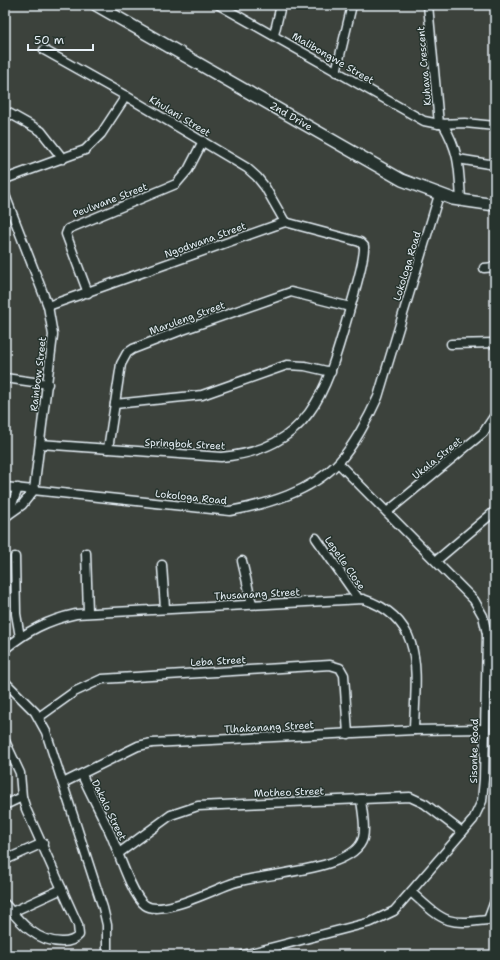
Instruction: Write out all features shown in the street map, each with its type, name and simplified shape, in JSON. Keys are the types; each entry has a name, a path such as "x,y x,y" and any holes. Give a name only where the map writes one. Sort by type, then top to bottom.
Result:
{"street":[{"name":"2nd Drive","path":"96,5 388,173 413,185 461,201 495,205"},
{"name":"Malibongwe Street","path":"219,5 417,117 441,124"},
{"path":"274,36 281,5"},
{"path":"336,72 352,5"},
{"name":"Kuhava Crescent","path":"428,5 441,124"},
{"name":"Khulani Street","path":"44,50 126,96 247,168 257,177 285,222"},
{"path":"5,179 79,153 93,144 126,96"},
{"path":"7,112 41,131 63,159"},
{"path":"461,201 458,159 453,142 441,124 465,122 495,126"},
{"name":"Peulwane Street","path":"88,293 66,234 68,228 176,184 188,170 203,141"},
{"path":"458,159 495,165"},
{"name":"Lokologa Road","path":"5,487 230,511 248,508 293,494 304,488 338,463 369,416 378,397 439,194"},
{"name":"Rainbow Street","path":"5,195 9,217 48,306 53,335 34,490"},
{"name":"Springbok Street","path":"40,444 221,457 246,454 260,450 286,435 305,419 321,396 332,372 350,307 364,246 360,242 285,222"},
{"name":"Ngodwana Street","path":"48,306 285,222"},
{"path":"484,268 495,267"},
{"name":"Maruleng Street","path":"108,449 123,358 133,349 291,292 350,307"},
{"path":"451,344 495,343"},
{"path":"115,404 202,395 287,365 305,366 332,372"},
{"path":"5,378 48,384"},
{"name":"Ukala Street","path":"387,512 483,433 495,415"},
{"name":"Sisonke Road","path":"243,955 371,922 394,911 462,832 475,815 482,801 491,634 484,616 474,600 437,560 338,463"},
{"path":"7,516 18,488"},
{"path":"7,516 22,505 34,490"},
{"path":"437,560 495,511"},
{"name":"Lepelle Close","path":"316,538 358,598"},
{"path":"86,553 88,612"},
{"path":"15,557 16,614 20,637"},
{"path":"242,561 252,604"},
{"path":"162,564 165,608"},
{"name":"Thusanang Street","path":"5,649 37,626 56,618 88,612 358,598 380,604 403,626 411,639 415,652 416,666 414,730"},
{"name":"Leba Street","path":"39,717 74,692 88,684 102,679 330,665 340,668 344,674 348,734"},
{"path":"5,682 39,717 63,783 103,908 106,925 107,955"},
{"name":"Tlhakanang Street","path":"63,783 82,775 138,746 152,743 414,730 485,729"},
{"path":"5,904 28,929 39,936 57,942 74,940 79,935 79,929 22,797 20,773 6,744"},
{"name":"Dakalo Street","path":"82,775 119,853 130,881 141,902 150,908 166,908 236,882 269,874 308,869 343,859 357,849 364,838 361,799"},
{"path":"5,805 22,797"},
{"name":"Motheo Street","path":"119,853 171,816 198,806 410,797 425,804 462,832"},
{"path":"5,860 43,843"},
{"path":"12,912 62,889"},
{"path":"411,892 431,911 448,921 459,923 491,919 495,901"}]}
